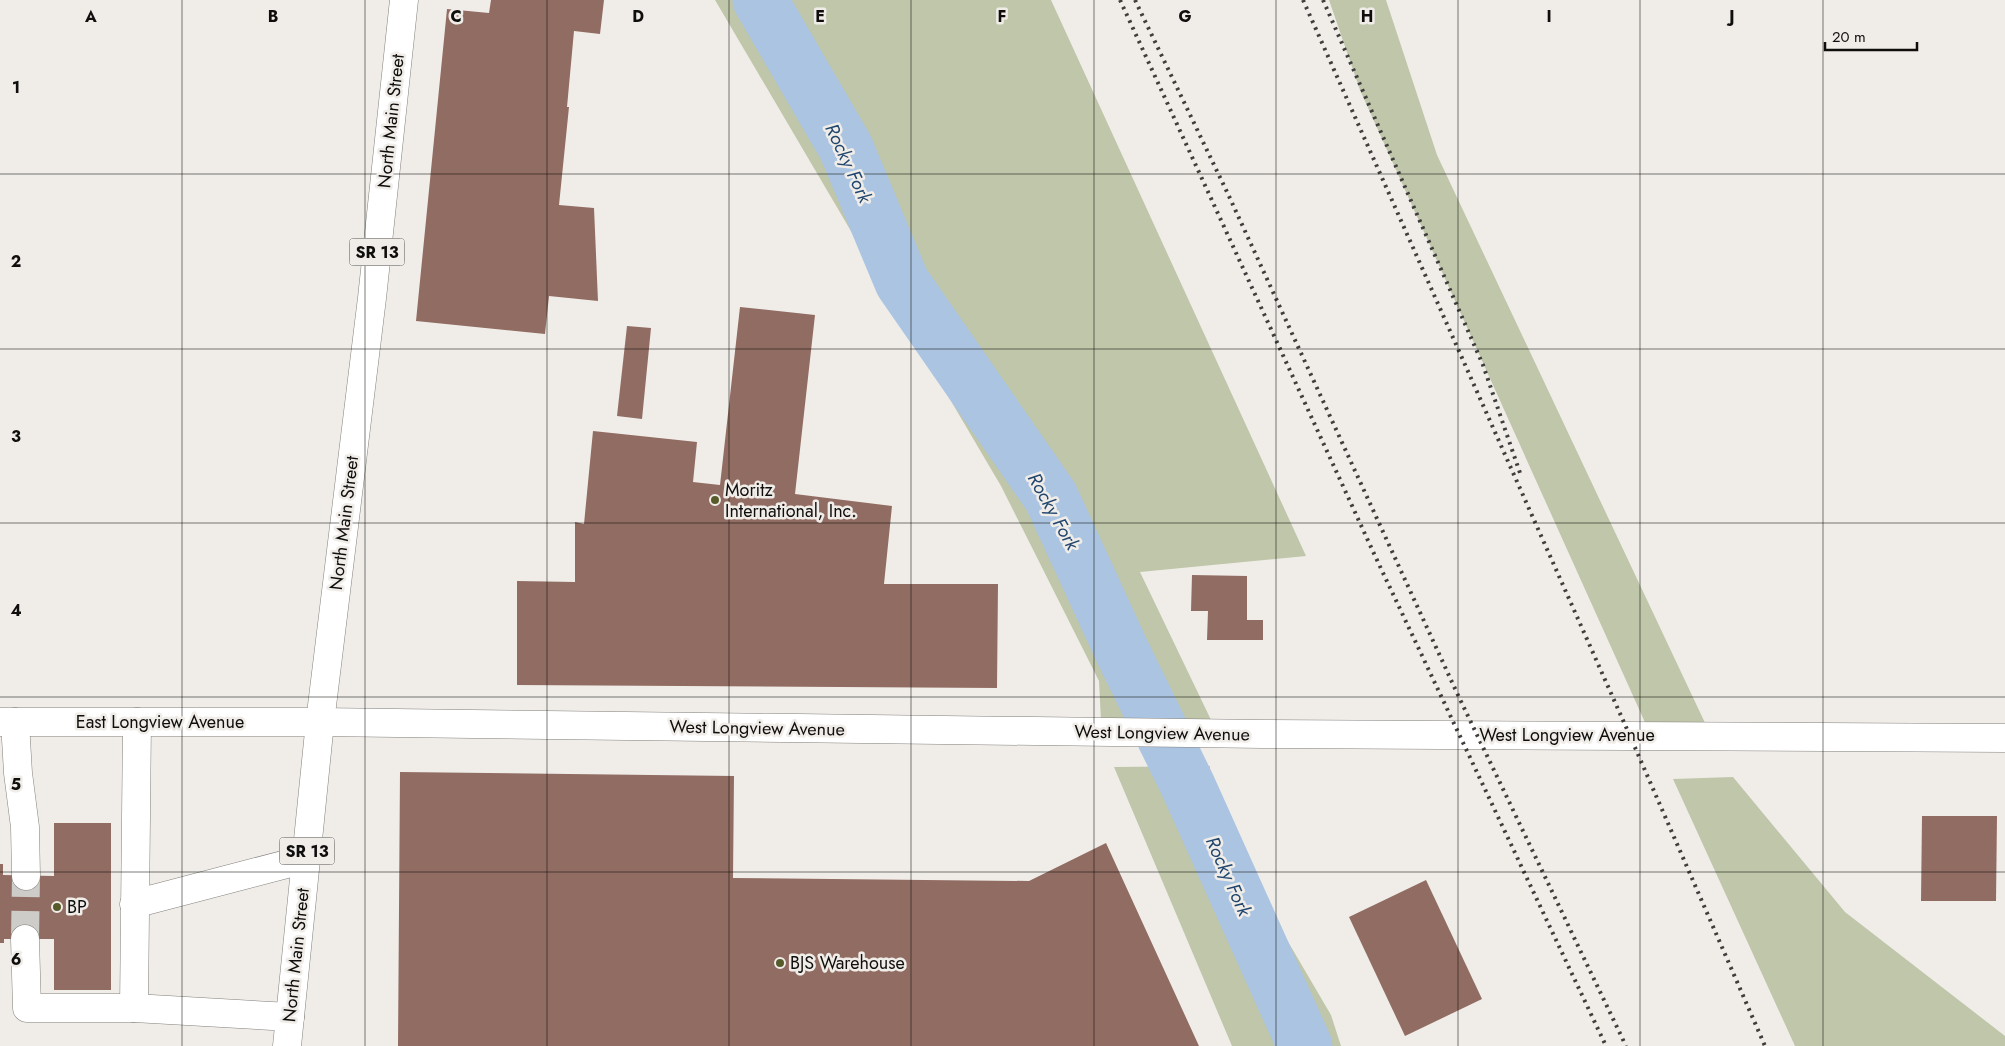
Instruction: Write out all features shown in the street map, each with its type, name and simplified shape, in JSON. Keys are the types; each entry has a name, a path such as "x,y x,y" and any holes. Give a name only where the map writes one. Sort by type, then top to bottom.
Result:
{"main road":[{"name":"North Main Street","path":"287,1046 320,722 372,298 404,0"},
{"name":"East Longview Avenue","path":"8,722 320,722"},
{"path":"8,722 26,827 26,876"},
{"path":"134,1008 137,722"},
{"name":"West Longview Avenue","path":"320,722 1263,734 2005,738"},
{"path":"134,904 306,859"},
{"path":"26,939 27,1008 134,1008 290,1017"}],"green space":[{"path":"715,0 1051,0 1306,556 1140,572 1212,722 1101,721 1099,681 1001,486"},
{"path":"1329,0 1386,0 1437,155 1706,725 1648,729 1360,90"},
{"path":"1210,766 1210,797 1230,843 1331,1015 1341,1046 1232,1046 1114,767"},
{"path":"1733,777 1845,912 2005,1036 2005,1046 1795,1046 1673,779"}],"building":[{"path":"491,0 604,0 600,34 574,31 567,107 569,107 559,205 594,208 598,301 549,296 545,334 416,321 447,9 489,13"},
{"name":"Moritz International, Inc.","path":"740,307 815,315 795,494 892,506 884,584 998,584 997,688 517,685 517,581 575,582 575,522 584,524 593,431 697,442 693,482 720,485"},
{"path":"627,326 651,328 642,419 617,416"},
{"path":"1192,575 1247,576 1247,620 1263,620 1263,640 1207,640 1208,611 1191,611"},
{"name":"BJS Warehouse","path":"400,772 734,776 733,878 1029,881 1106,843 1199,1046 398,1046"},
{"path":"1922,816 1997,816 1996,901 1921,901"},
{"name":"BP","path":"54,823 111,823 111,990 54,990 54,939 4,939 4,943 0,943 0,864 3,864 3,875 54,876"},
{"path":"1426,880 1482,999 1405,1036 1349,917"}],"waterway":[{"name":"Rocky Fork","path":"760,0 846,148 902,282 1051,497 1122,651 1188,786 1305,1046"}],"tunnel":[{"path":"25,939 26,876"}],"railway":[{"path":"1120,0 1376,558 1606,1046"},
{"path":"1135,0 1228,194 1457,693 1626,1046"},
{"path":"1303,0 1630,736 1765,1046"},
{"path":"1323,0 1483,365 1520,473"}],"place":[{"name":"Moritz International, Inc.","path":"715,500"},
{"name":"BP","path":"57,907"},
{"name":"BJS Warehouse","path":"780,963"}]}
